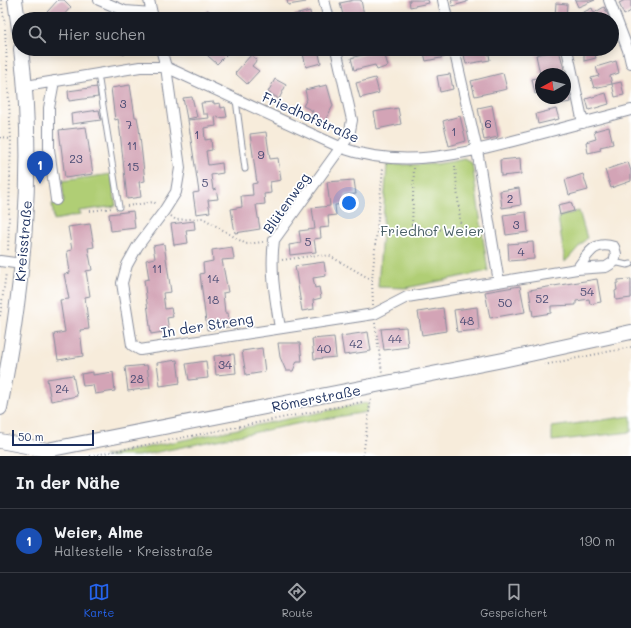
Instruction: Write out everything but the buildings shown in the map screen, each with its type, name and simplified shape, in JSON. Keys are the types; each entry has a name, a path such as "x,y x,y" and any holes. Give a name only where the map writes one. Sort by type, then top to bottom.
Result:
{"street":[{"path":"15,0 17,12"},
{"path":"99,0 131,12"},
{"path":"149,0 152,12"},
{"path":"324,0 327,12"},
{"path":"443,0 446,12"},
{"path":"609,0 614,12"},
{"path":"619,26 631,63"},
{"name":"Kreisstraße","path":"0,408 13,341 22,264 29,140 23,56"},
{"name":"In der Streng","path":"163,56 166,67 180,168 176,192 164,211 137,247 127,265 122,283 132,345 140,350 374,314 407,297 577,269 606,267 614,262"},
{"name":"Blütenweg","path":"280,328 271,261 274,240 342,148 349,136 352,120 338,56"},
{"path":"456,56 477,150 499,282"},
{"path":"569,56 583,123"},
{"name":"Friedhofstraße","path":"26,86 140,67 166,67 342,148 361,154 384,158 435,158 477,150 631,110"},
{"path":"54,81 49,108 49,149 56,200"},
{"path":"577,269 594,248 605,244 614,247 616,254 614,262"},
{"path":"4,261 22,264"},
{"name":"Römerstraße","path":"0,441 47,450 379,385 631,332"}],"lane":[{"path":"98,74 119,207"},
{"path":"236,98 245,170"},
{"path":"614,262 627,265 631,264"}],"path":[{"path":"0,316 11,139 6,30 1,0"},
{"path":"363,456 379,385 374,314 371,296 384,158"},
{"path":"415,158 412,228 491,233"},
{"path":"455,166 460,231"},
{"path":"90,211 154,202 176,220 203,218 246,244 274,240"},
{"path":"271,261 318,255 330,256 372,280"}],"green space":[{"name":"Friedhof Weier","path":"465,159 472,163 488,271 406,288 378,287 387,165 437,164"},
{"path":"111,174 116,206 79,211 80,215 54,220 52,204 64,202 62,181"},
{"path":"579,211 587,238 565,262 558,217"},
{"path":"366,403 368,404 367,412 306,422 138,456 104,456"},
{"path":"631,416 631,432 552,441 552,427"}],"place":[{"name":"Weier, Alme","path":"40,184"}]}
